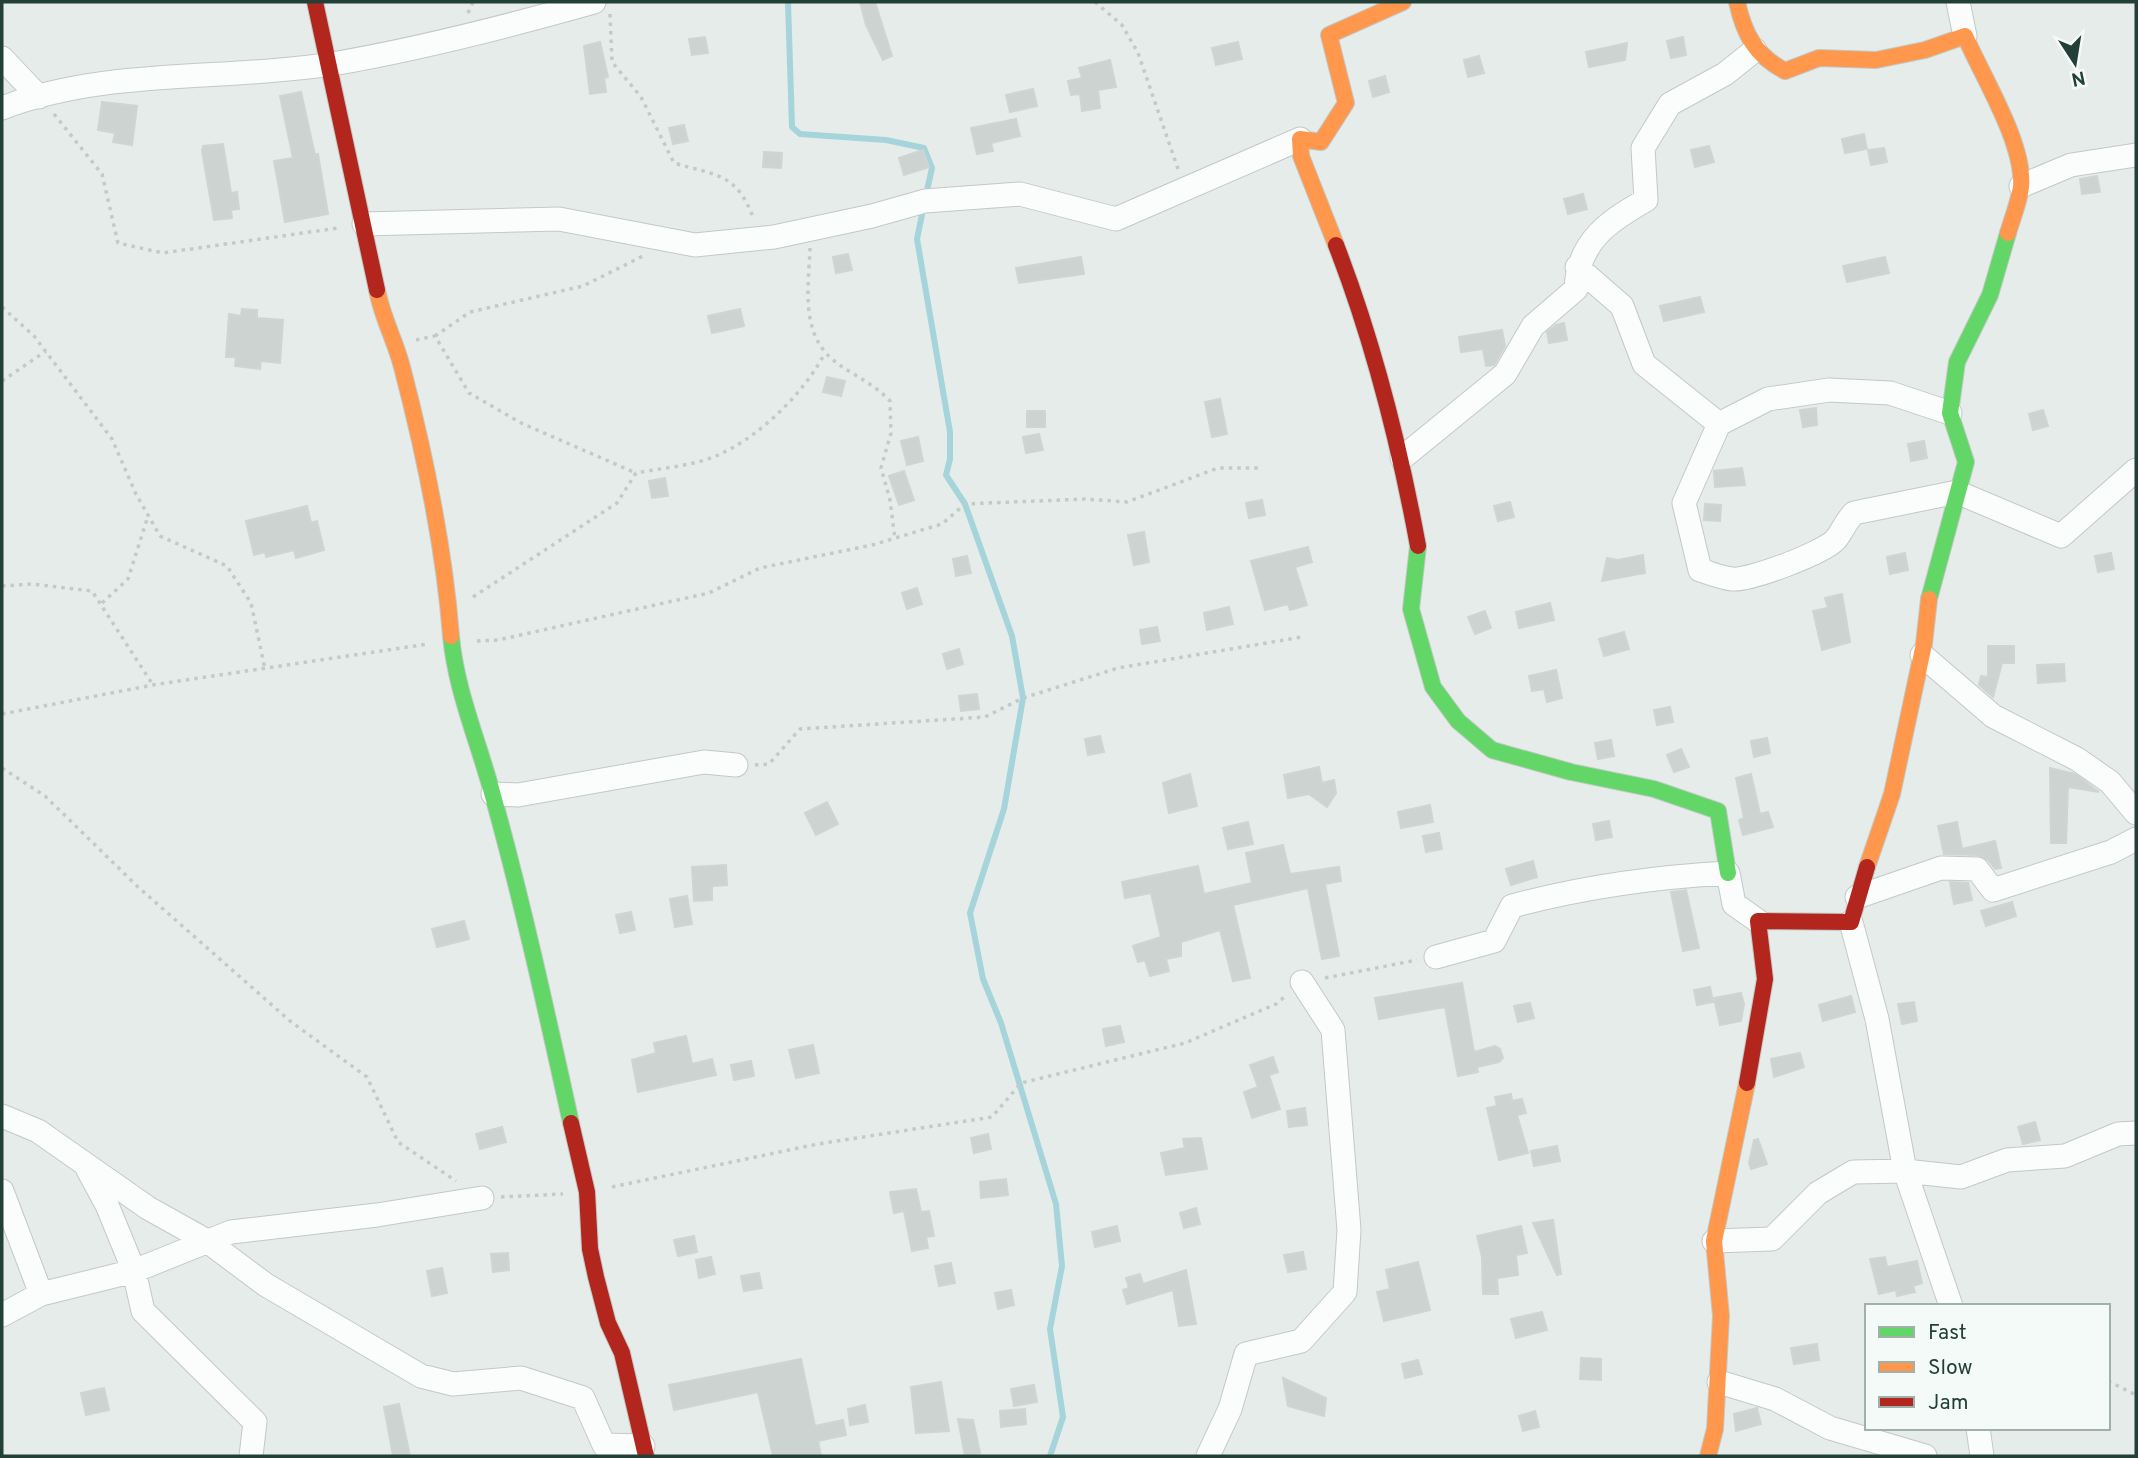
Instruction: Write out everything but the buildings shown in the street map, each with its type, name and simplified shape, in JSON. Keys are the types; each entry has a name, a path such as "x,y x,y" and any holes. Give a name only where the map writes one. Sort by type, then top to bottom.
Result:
{"street":[{"path":"2,1116 38,1131 148,1208 207,1241 266,1285 421,1376 453,1384 521,1378 583,1398 604,1445 644,1451 628,1378 608,1323 590,1249 587,1192 493,794 461,689 451,641 428,481 401,363 383,320 316,2"},
{"path":"2,108 40,97 107,84 330,64 458,37 594,2"},
{"path":"364,224 559,219 695,246 811,229 925,201 1020,194 1116,219 1300,139 1321,142 1346,103 1329,35 1403,2"},
{"path":"1737,2 1747,38 1755,50 1763,60 1785,71 1819,58 1876,60 1925,51 1965,36"},
{"path":"1950,1304 1905,1171 1877,1019 1851,922 1892,794 1922,655 1927,606 1966,462 1950,413 1957,362 1990,295 2021,186 2016,149 2004,116 1985,83 1965,36 1958,2"},
{"path":"1402,458 1505,374 1533,326 1576,289 1577,267 1605,224 1646,200 1643,148 1670,104 1725,75 1755,50"},
{"path":"2,58 40,97"},
{"path":"1300,139 1301,156 1338,250 1383,381 1402,458 1419,550 1411,609 1433,687 1458,721 1492,750 1572,772 1654,789 1718,811 1734,904 1758,921 1851,922"},
{"path":"2021,186 2071,165 2136,155"},
{"path":"1577,267 1622,306 1644,364 1719,424"},
{"path":"1950,413 1890,393 1829,390 1768,399 1719,424 1684,503 1700,570 1734,580 1812,556 1836,540 1842,526 1854,513 1957,492 2061,536 2136,470"},
{"path":"1922,655 1993,716 2088,766 2110,782 2136,813"},
{"path":"493,794 518,795 704,762 736,765"},
{"path":"1857,897 1941,868 1977,869 1993,890 2111,852 2136,839"},
{"path":"1436,957 1494,941 1512,906 1563,892 1652,878 1727,873"},
{"path":"1708,1456 1716,1429 1721,1316 1714,1241 1761,1014 1765,979 1758,921"},
{"path":"1208,1456 1230,1409 1246,1354 1301,1341 1345,1292 1349,1230 1333,1030 1302,982"},
{"path":"1714,1241 1772,1239 1818,1193 1853,1172 1905,1171 1961,1177 2007,1160 2065,1156 2118,1134 2136,1133"},
{"path":"84,1163 107,1205 134,1271 143,1311 255,1422 251,1456"},
{"path":"2,1191 41,1294"},
{"path":"2,1315 41,1294 134,1271 232,1233 377,1215 482,1198"},
{"path":"1718,1382 1775,1399 1830,1428 1925,1456"},
{"path":"1978,1430 1982,1456"}],"path":[{"path":"610,2 612,62 641,97 674,163 732,181 749,203 761,238"},
{"path":"1095,2 1122,25 1138,52 1178,166 1182,190"},
{"path":"40,97 102,174 118,243 163,253 364,224"},
{"path":"811,229 808,316 825,353 876,386 890,401 891,433 881,468 890,500 895,539"},
{"path":"394,345 435,336 470,312 583,286 637,261 664,239"},
{"path":"2,307 46,351 112,439 160,536 227,566 251,603 265,670"},
{"path":"435,336 469,393 521,423 636,474 716,456 756,431 811,379 825,353"},
{"path":"2,381 46,351"},
{"path":"2,714 153,685 451,641 498,640 709,593 760,568 895,539 942,524 965,504 1085,499 1127,502 1218,468 1262,468"},
{"path":"449,614 519,565 617,503 636,474"},
{"path":"102,603 128,579 148,516"},
{"path":"2,586 32,584 93,591 153,685"},
{"path":"736,765 769,764 800,729 985,717 1023,698 1118,668 1302,637"},
{"path":"2,768 45,796 136,886 290,1021 367,1077 398,1142 482,1198 587,1192 781,1151 992,1117 1021,1083 1185,1043 1276,1004 1302,982 1436,957"},
{"path":"2110,1382 2136,1395"}],"waterway":[{"path":"788,2 792,127 800,134 886,140 924,148 932,168 926,195"},
{"path":"924,205 917,239 950,432 950,459 946,475 965,504 1012,636 1023,698 1004,809 970,913 983,979 1001,1023 1056,1204 1062,1266 1050,1329 1063,1417 1050,1456"}],"traffic: fast":[{"path":"1929,599 1966,462 1950,413 1957,362 1990,295 2008,233"},
{"path":"1418,546 1411,609 1433,687 1458,721 1492,750 1571,772 1654,789 1718,811 1728,873"},
{"path":"451,636 463,697 514,877 571,1123"}],"traffic: slow":[{"path":"1336,245 1301,156 1300,139 1321,142 1346,103 1329,35 1403,2"},
{"path":"1737,2 1747,34 1758,51 1785,71 1819,58 1876,60 1925,50 1965,36 2001,110 2016,151 2021,187 2008,233"},
{"path":"377,290 402,367 426,467 444,568 451,636"},
{"path":"1867,867 1892,794 1924,644 1929,599"},
{"path":"1708,1456 1715,1429 1721,1316 1714,1241 1747,1083"}],"traffic: jam":[{"path":"315,2 377,290"},
{"path":"1336,245 1384,394 1403,469 1418,546"},
{"path":"1747,1083 1765,979 1758,921 1851,922 1867,867"},
{"path":"571,1123 587,1192 590,1249 596,1277 608,1323 622,1353 646,1456"}]}
